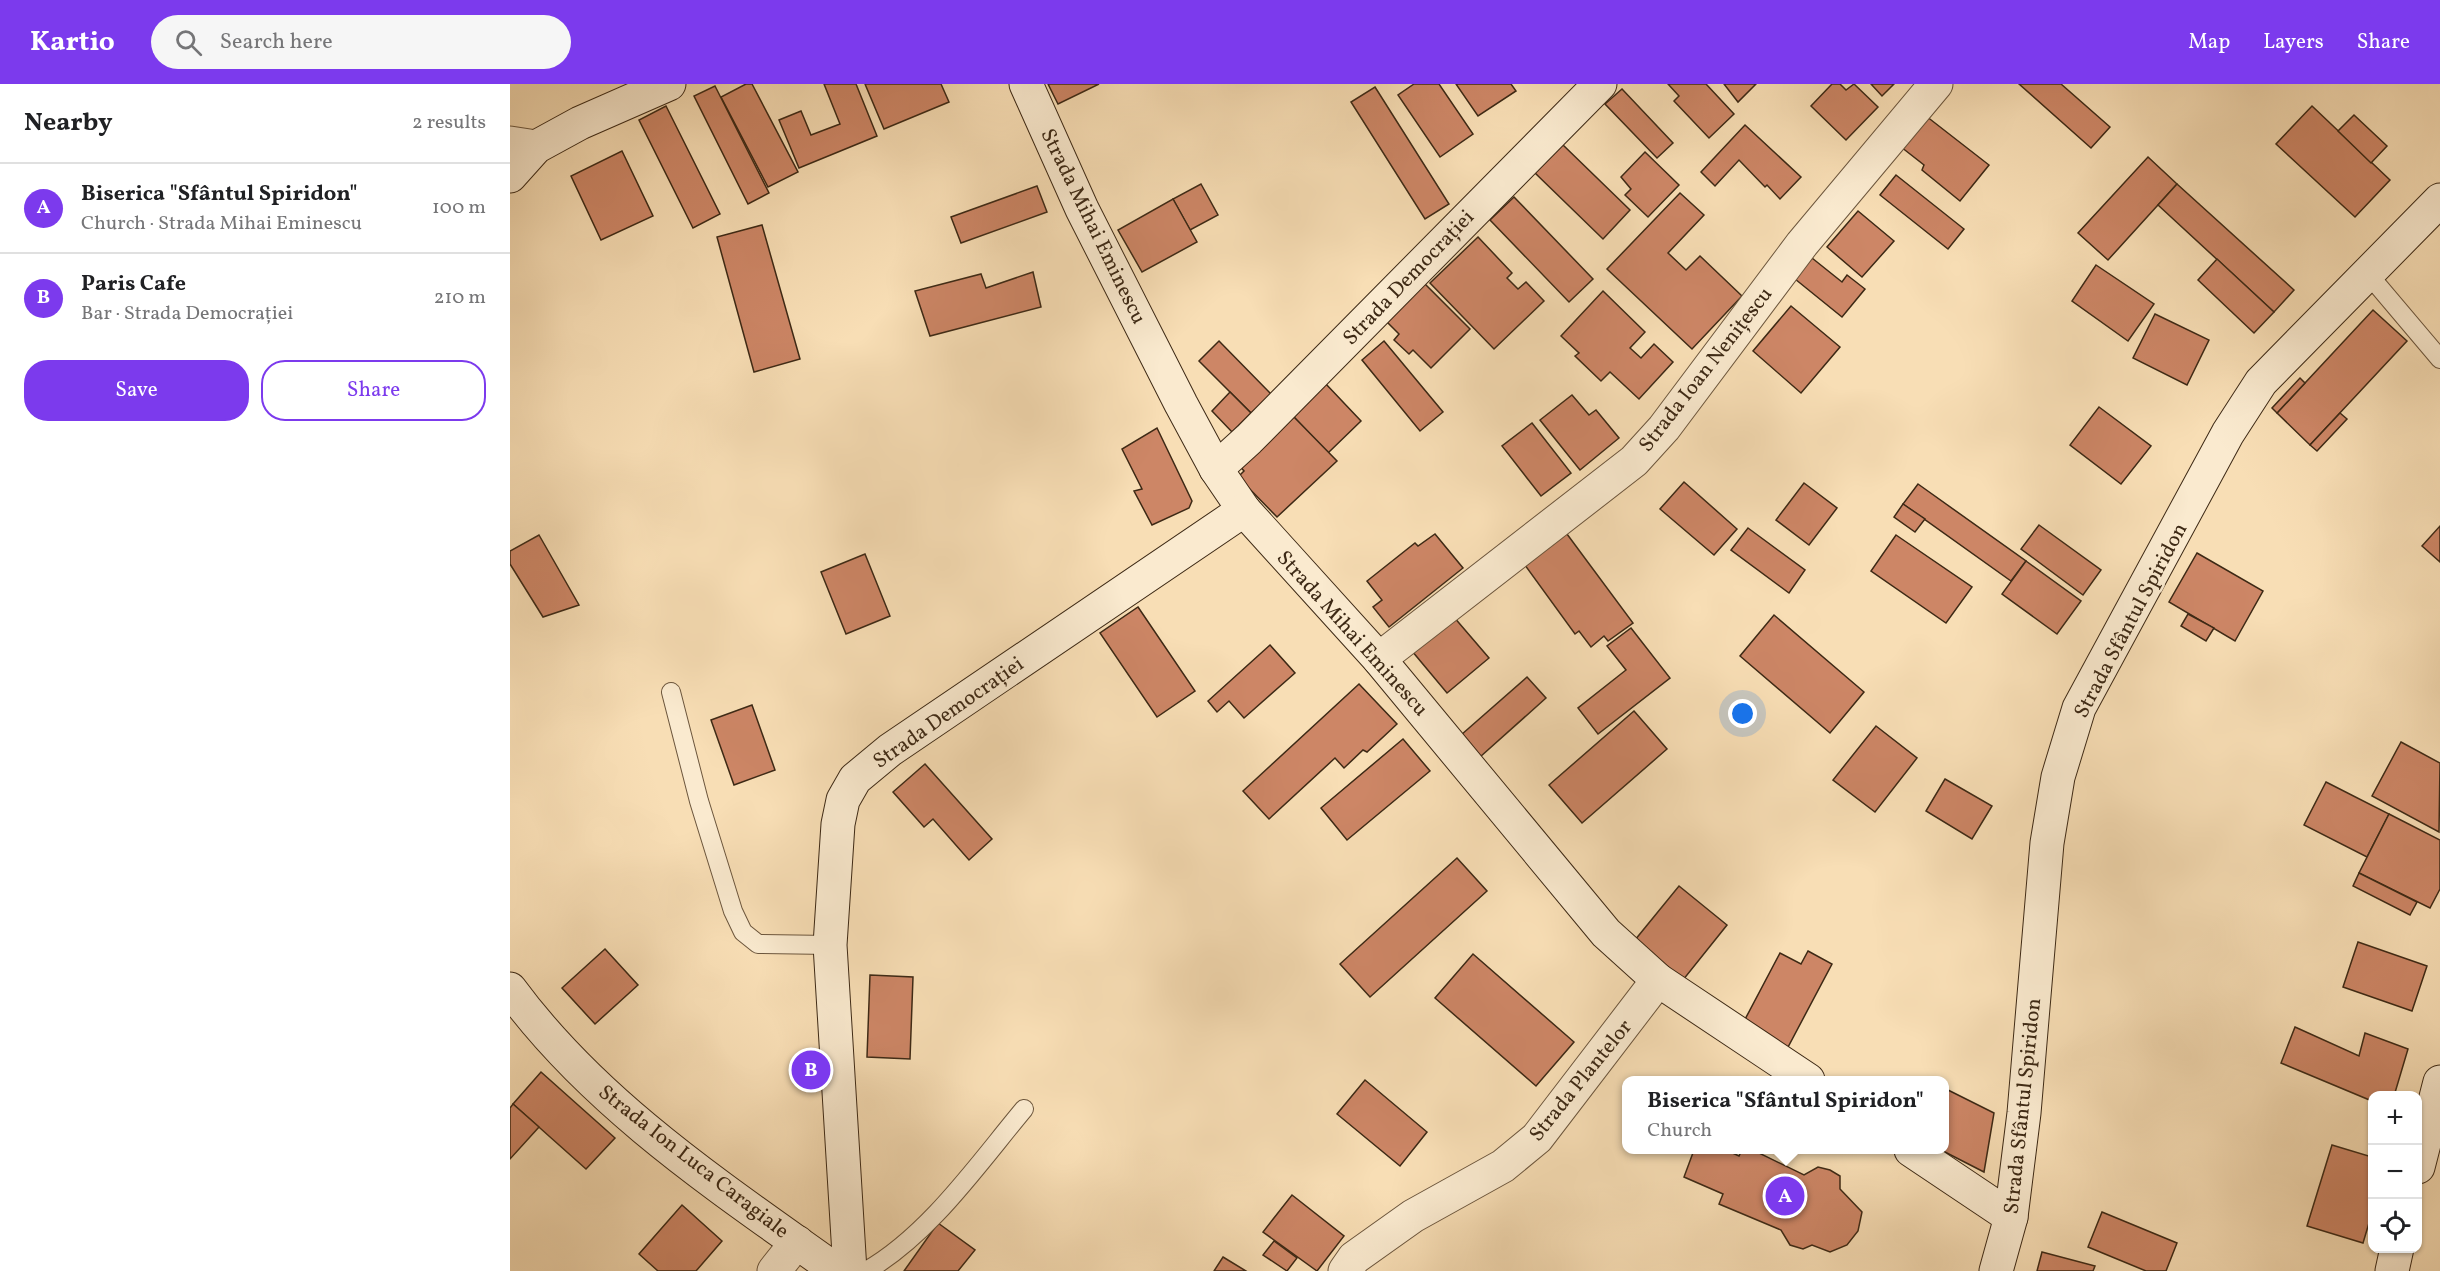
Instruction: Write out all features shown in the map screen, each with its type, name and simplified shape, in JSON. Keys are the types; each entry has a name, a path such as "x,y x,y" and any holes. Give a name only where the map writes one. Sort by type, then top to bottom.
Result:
{"street":[{"path":"510,176 523,145 669,84"},
{"name":"Strada Mihai Eminescu","path":"1026,84 1082,209 1216,470 1244,510 1379,659 1606,933 1658,980 1802,1076"},
{"name":"Strada Democrației","path":"1216,470 1600,84"},
{"name":"Strada Ioan Nenițescu","path":"1379,659 1634,461 1664,428 1802,244 1936,84"},
{"name":"Strada Sfântul Spiridon","path":"1996,1271 2011,1216 2024,1113 2047,843 2058,777 2079,708 2228,433 2261,381 2369,275 2440,200"},
{"name":"Strada Democrației","path":"850,1271 830,945 838,824 843,800 855,780 890,750 1244,510"},
{"name":"Strada Plantelor","path":"1345,1271 1354,1258 1413,1216 1503,1166 1537,1138 1658,980"},
{"name":"Strada Ion Luca Caragiale","path":"510,989 602,1091 710,1179 837,1271"},
{"path":"2422,1152 2440,1082"},
{"path":"1918,1154 2011,1216"},
{"path":"774,1271 797,1242"},
{"path":"2392,1271 2396,1253"}],"lane":[{"path":"2369,275 2440,359"},
{"path":"671,692 699,801 733,911 743,932 758,944 830,945"},
{"path":"866,1271 891,1257 951,1197 1024,1109"}],"building":[{"path":"746,84 752,84 798,172 768,187 721,97"},
{"path":"824,84 856,84 877,136 799,168 779,120 801,111 811,135 840,124"},
{"path":"865,84 941,84 949,102 884,129"},
{"path":"1048,84 1099,84 1058,104"},
{"path":"1414,84 1439,84 1473,134 1440,157 1398,95"},
{"path":"1456,84 1511,84 1516,91 1478,116"},
{"path":"1668,84 1706,84 1734,114 1709,138 1674,101 1679,96"},
{"path":"1724,84 1756,84 1738,102"},
{"path":"1832,84 1840,84 1846,90 1854,84 1878,107 1846,140 1811,106"},
{"path":"1871,84 1894,84 1882,96"},
{"path":"2019,84 2061,84 2110,127 2091,148"},
{"path":"715,86 769,193 748,204 694,96"},
{"path":"1375,87 1449,204 1425,219 1351,102"},
{"path":"1622,89 1673,143 1657,158 1605,104"},
{"path":"666,106 720,214 693,228 639,120"},
{"path":"2312,106 2390,180 2355,217 2276,144"},
{"path":"2354,115 2387,146 2371,163 2338,131"},
{"path":"1926,116 1989,165 1960,201 1922,170 1924,165 1901,147"},
{"path":"1745,125 1801,177 1780,199 1739,160 1715,186 1701,172"},
{"path":"1562,144 1630,210 1603,239 1534,172"},
{"path":"622,151 653,216 601,240 571,176"},
{"path":"1645,152 1679,185 1648,217 1625,195 1631,189 1621,177"},
{"path":"2148,157 2177,184 2108,260 2078,233"},
{"path":"1896,175 1964,229 1948,249 1880,195"},
{"path":"1201,184 1218,215 1190,230 1173,199"},
{"path":"2177,184 2294,290 2274,312 2158,205"},
{"path":"1037,186 1047,212 961,243 951,217"},
{"path":"1680,193 1704,215 1668,253 1686,270 1700,256 1742,296 1692,349 1607,269"},
{"path":"1514,197 1593,279 1569,302 1490,220"},
{"path":"1173,199 1197,242 1142,272 1118,230"},
{"path":"1858,211 1894,241 1862,277 1827,247"},
{"path":"762,225 800,359 754,372 717,237"},
{"path":"1478,237 1512,273 1507,278 1518,289 1526,282 1544,301 1494,349 1430,283"},
{"path":"1812,258 1842,282 1847,275 1865,289 1842,317 1795,279"},
{"path":"2217,259 2274,312 2254,333 2198,280"},
{"path":"2096,265 2154,304 2128,341 2072,301"},
{"path":"1033,272 1041,307 930,336 915,291 981,274 986,288"},
{"path":"1423,282 1470,329 1431,368 1413,350 1409,354 1394,340 1399,334 1385,320"},
{"path":"1603,291 1645,332 1630,348 1641,358 1654,344 1673,362 1639,399 1610,372 1601,381 1575,356 1579,353 1561,336"},
{"path":"1791,306 1840,347 1801,393 1753,351"},
{"path":"2373,310 2407,341 2310,445 2277,413"},
{"path":"2155,314 2209,340 2187,385 2133,358"},
{"path":"1219,341 1271,394 1251,413 1199,361"},
{"path":"1384,341 1443,412 1420,431 1362,360"},
{"path":"2300,378 2305,383 2277,413 2272,408"},
{"path":"1325,383 1361,421 1328,453 1292,415"},
{"path":"1230,392 1251,413 1232,432 1212,411"},
{"path":"1572,395 1589,415 1596,410 1619,438 1580,470 1540,420"},
{"path":"2099,407 2151,446 2121,484 2070,445"},
{"path":"2340,413 2347,419 2317,451 2310,445"},
{"path":"1292,415 1337,461 1277,517 1238,477 1244,471 1239,465"},
{"path":"1532,423 1571,473 1541,496 1502,446"},
{"path":"1157,428 1192,501 1189,508 1152,525 1134,491 1142,489 1122,449"},
{"path":"1684,482 1737,529 1714,555 1660,509"},
{"path":"1804,483 1837,508 1809,545 1776,520"},
{"path":"1918,484 2026,561 2011,581 1903,504"},
{"path":"1903,504 1925,519 1915,532 1894,517"},
{"path":"2039,525 2101,570 2083,595 2021,549"},
{"path":"2440,526 2440,562 2422,546"},
{"path":"1748,528 1805,570 1789,593 1731,550"},
{"path":"1564,530 1633,623 1608,641 1604,636 1591,647 1579,631 1575,634 1522,561"},
{"path":"1435,534 1463,568 1389,627 1373,607 1382,600 1367,581 1415,543 1418,546"},
{"path":"539,535 579,605 543,617 510,564 510,551"},
{"path":"1896,535 1972,587 1946,623 1871,571"},
{"path":"2197,553 2263,591 2235,641 2169,602"},
{"path":"865,554 890,616 846,634 821,572"},
{"path":"2026,561 2081,601 2057,634 2002,594"},
{"path":"1138,607 1195,691 1157,717 1100,633"},
{"path":"2188,614 2214,628 2206,641 2181,626"},
{"path":"1774,615 1864,692 1830,733 1740,656"},
{"path":"1453,616 1489,658 1447,693 1412,651"},
{"path":"1631,628 1670,678 1598,734 1578,708 1626,670 1607,646"},
{"path":"1270,645 1295,673 1244,718 1229,701 1217,712 1208,701"},
{"path":"1527,677 1546,698 1480,757 1461,735"},
{"path":"1359,684 1397,724 1367,752 1363,750 1344,768 1335,758 1269,819 1243,791"},
{"path":"752,705 775,770 734,785 711,720"},
{"path":"1634,711 1667,749 1582,823 1549,785"},
{"path":"1876,726 1917,758 1875,812 1833,780"},
{"path":"1403,739 1430,771 1347,840 1321,808"},
{"path":"2401,742 2440,763 2439,832 2372,796"},
{"path":"925,764 992,839 969,860 933,819 924,827 893,792"},
{"path":"1945,779 1992,806 1972,839 1926,811"},
{"path":"2326,782 2389,814 2367,857 2304,825"},
{"path":"2389,814 2440,840 2440,889 2430,908 2359,873"},
{"path":"1457,858 1487,891 1370,997 1340,964"},
{"path":"2359,873 2417,902 2410,915 2353,886"},
{"path":"1679,886 1727,925 1683,980 1635,940"},
{"path":"2358,942 2427,966 2412,1011 2343,987"},
{"path":"605,949 638,985 595,1024 562,988"},
{"path":"1808,951 1832,964 1787,1049 1742,1025 1780,953 1801,964"},
{"path":"1473,954 1574,1042 1536,1086 1435,998"},
{"path":"870,975 913,977 910,1059 867,1057"},
{"path":"2295,1027 2359,1056 2365,1033 2408,1049 2395,1091 2368,1091 2368,1099 2281,1063"},
{"path":"541,1072 615,1138 586,1169 513,1104"},
{"path":"1365,1080 1427,1132 1400,1166 1337,1114"},
{"path":"1949,1090 1994,1113 1984,1172 1949,1154"},
{"path":"513,1104 539,1127 510,1159 510,1108"},
{"path":"2332,1145 2368,1156 2368,1226 2363,1243 2307,1226"},
{"path":"1693,1154 1735,1154 1739,1156 1740,1154 1761,1154 1804,1175 1818,1167 1830,1170 1840,1176 1840,1189 1862,1212 1858,1231 1847,1245 1830,1252 1812,1245 1803,1249 1790,1245 1781,1230 1719,1204 1723,1194 1684,1177"},
{"path":"1292,1195 1344,1236 1317,1271 1263,1232"},
{"path":"682,1205 722,1241 696,1271 658,1271 639,1254"},
{"path":"2102,1212 2177,1243 2166,1271 2146,1271 2088,1247"},
{"path":"938,1223 975,1250 958,1271 904,1271"},
{"path":"1274,1241 1297,1258 1287,1271 1263,1255"},
{"path":"2042,1252 2095,1266 2093,1271 2037,1271"},
{"path":"1223,1257 1246,1271 1214,1271"}],"place":[{"name":"Paris Cafe","path":"811,1070"},
{"name":"Biserica \"Sfântul Spiridon\"","path":"1785,1196"}]}
